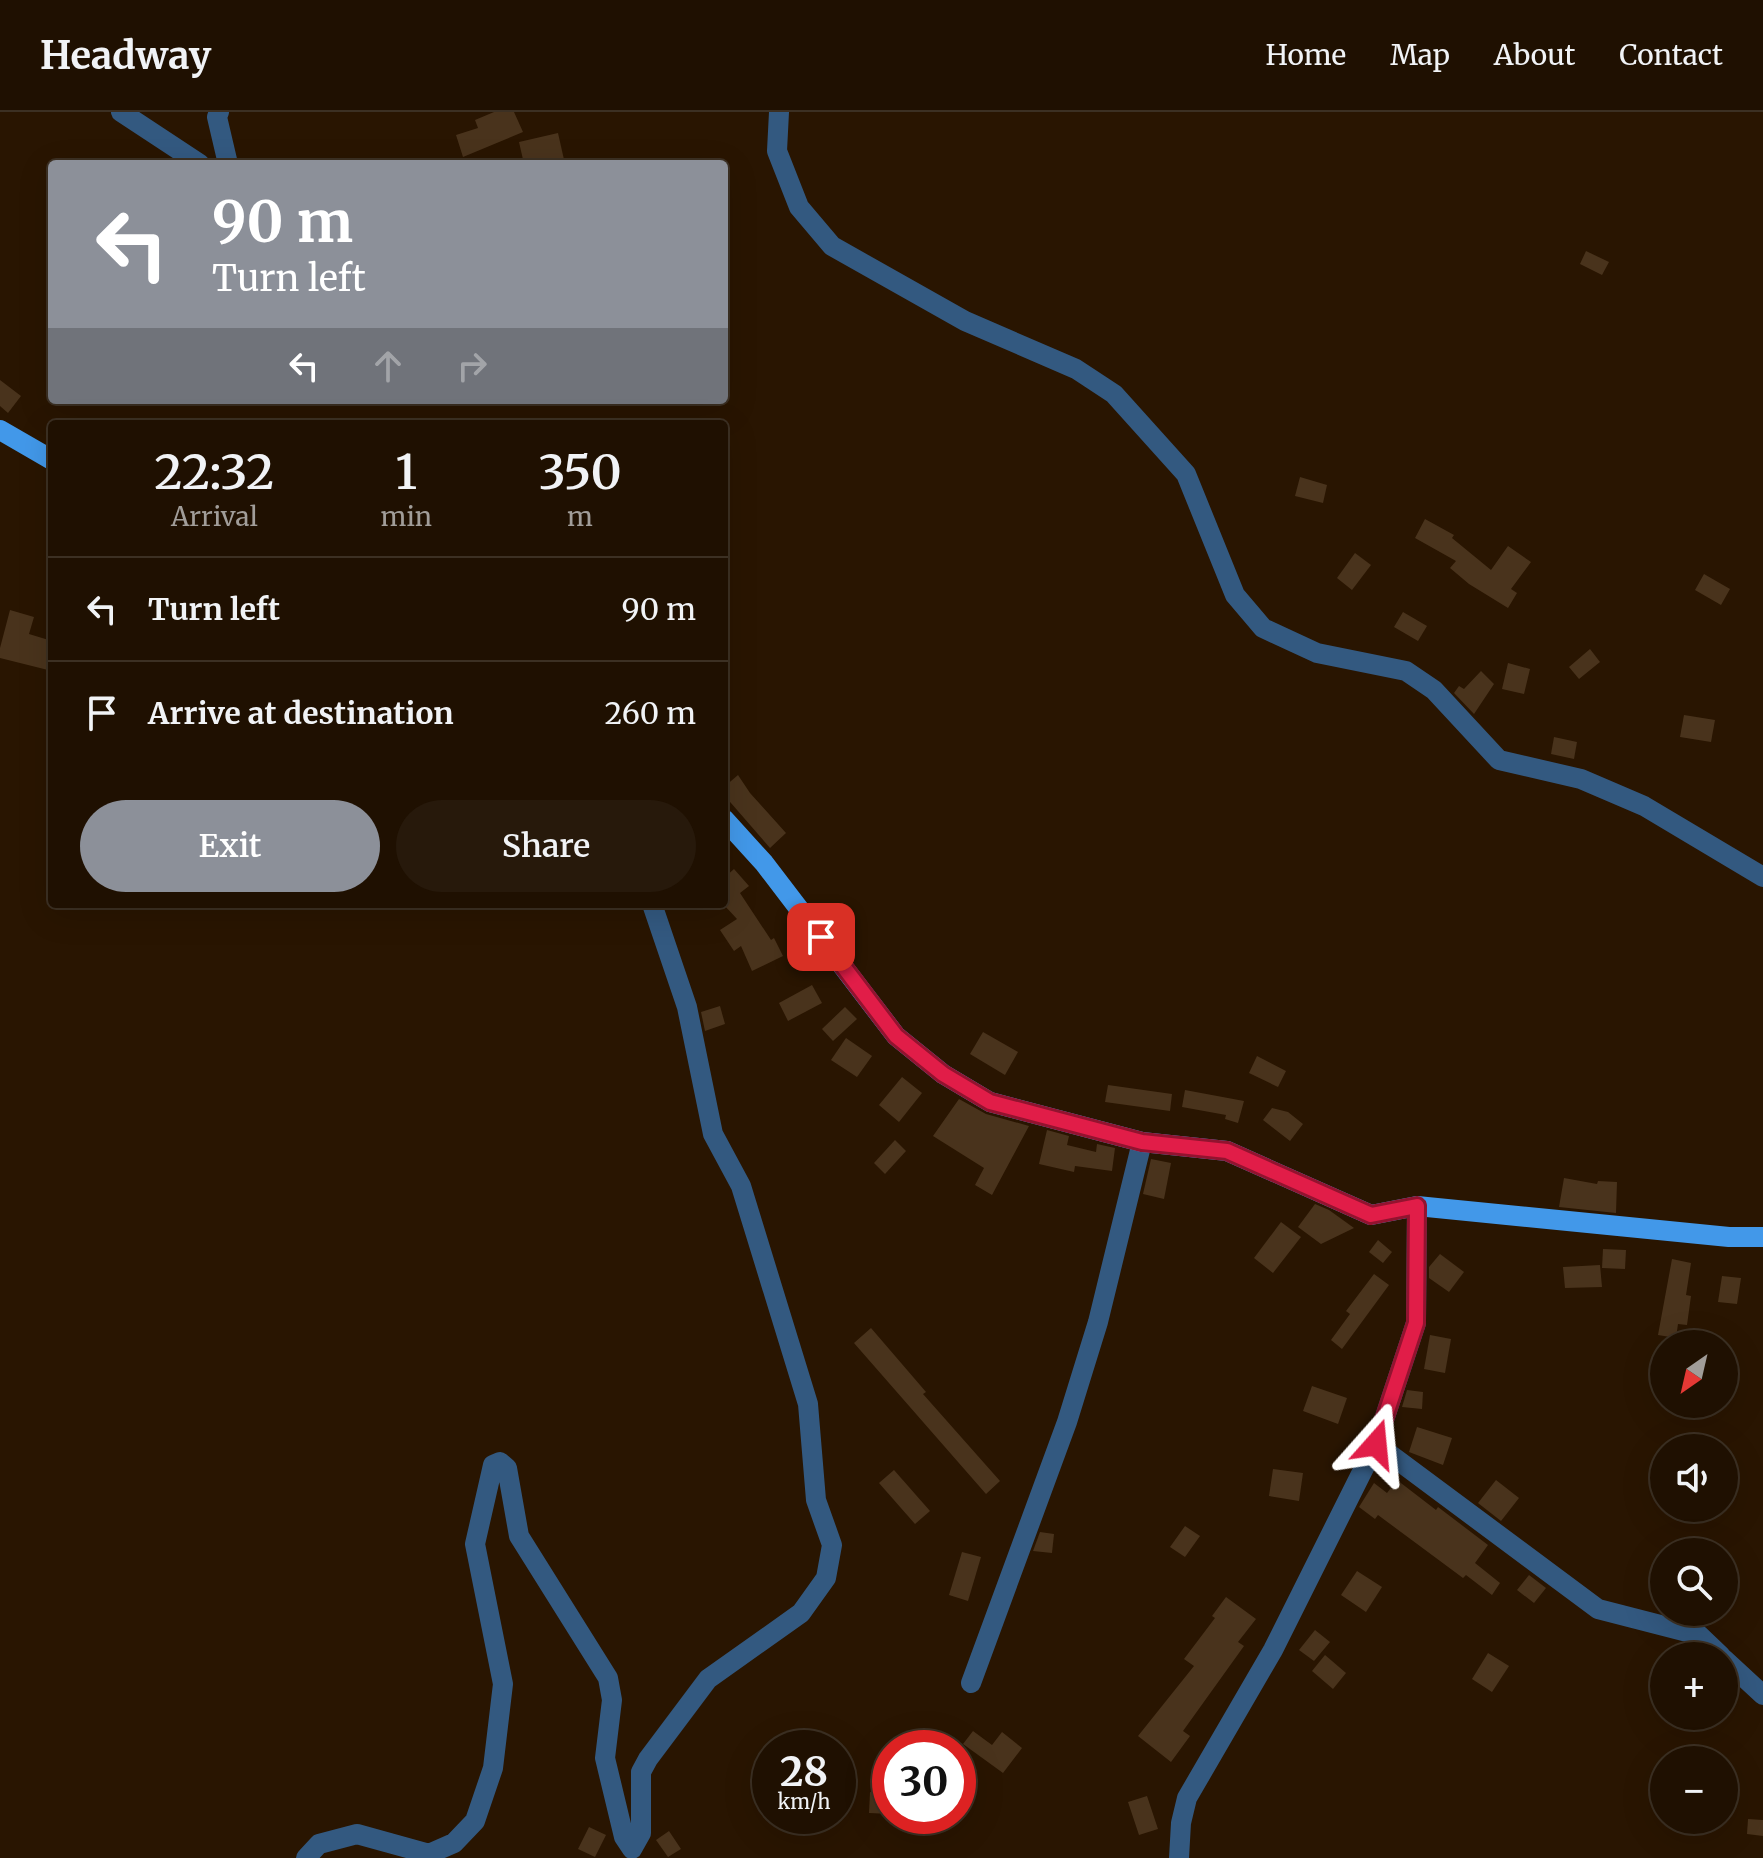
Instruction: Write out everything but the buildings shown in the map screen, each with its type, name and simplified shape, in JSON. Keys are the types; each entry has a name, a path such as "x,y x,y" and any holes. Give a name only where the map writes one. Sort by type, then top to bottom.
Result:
{"main road":[{"path":"0,430 48,458"},
{"path":"728,823 764,863 896,1036 943,1074 990,1102 1142,1142 1227,1151 1371,1215 1417,1206 1729,1237 1763,1237"}],"street":[{"path":"121,112 194,160"},
{"path":"219,112 217,117 227,160"},
{"path":"779,112 777,151 799,207 832,246 965,321 1076,369 1114,394 1186,474 1235,595 1263,628 1317,653 1406,671 1434,690 1499,760 1581,779 1644,806 1763,877"},
{"path":"306,1858 319,1844 357,1834 429,1854 454,1843 475,1821 493,1768 503,1684 475,1544 493,1465 500,1462 507,1468 519,1536 608,1678 612,1700 605,1758 624,1837 632,1849 641,1833 641,1772 648,1759 708,1679 801,1613 826,1578 832,1545 816,1500 808,1404 741,1186 713,1134 687,1007 653,908"},
{"path":"971,1683 1067,1422 1098,1322 1142,1142"},
{"path":"1179,1858 1181,1823 1187,1798 1273,1650 1376,1444 1416,1323 1417,1206"},
{"path":"1376,1444 1598,1609 1699,1635 1706,1642"},
{"path":"1738,1672 1763,1695"}],"route":[{"path":"821,937 896,1036 943,1074 990,1102 1142,1142 1227,1151 1371,1215 1417,1206 1416,1323 1376,1444"}]}
